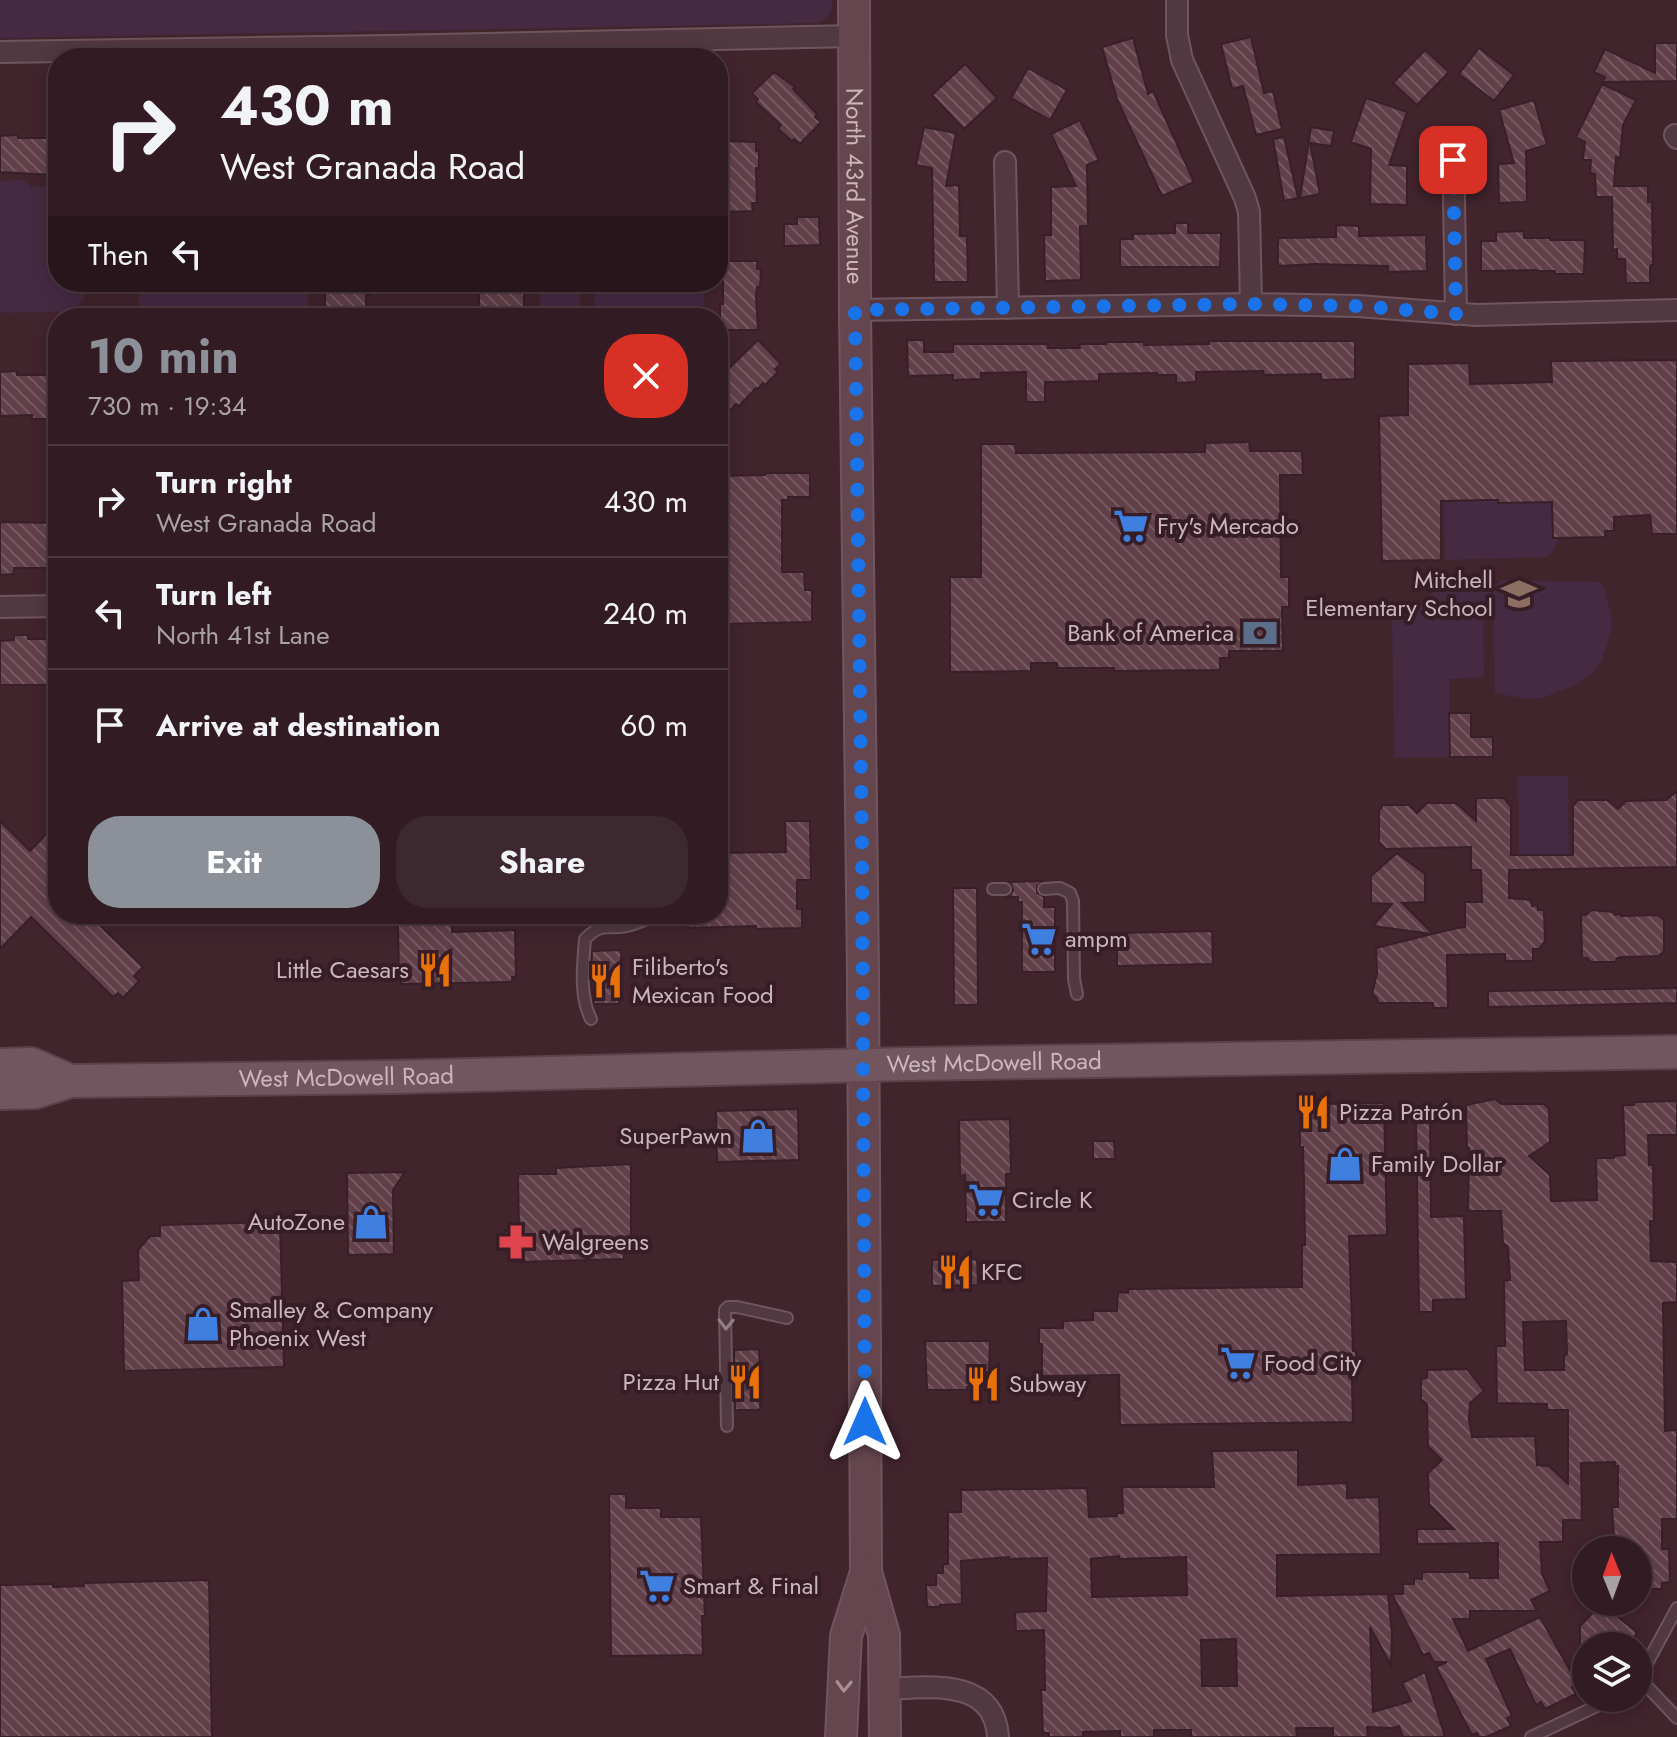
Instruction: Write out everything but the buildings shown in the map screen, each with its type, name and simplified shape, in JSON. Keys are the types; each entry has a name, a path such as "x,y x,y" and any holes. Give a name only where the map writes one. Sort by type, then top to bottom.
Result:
{"main road":[{"name":"North 43rd Avenue","path":"854,0 866,1572 884,1635 885,1737"},
{"name":"West McDowell Road","path":"0,1093 35,1092 70,1081 1677,1052"},
{"name":"West McDowell Road","path":"0,1065 31,1064 70,1081"},
{"name":"North 43rd Avenue","path":"841,1737 846,1636 866,1572"},
{"path":"846,1636 884,1635"},
{"path":"846,1636 885,1689"}],"street":[{"path":"1177,0 1177,35 1182,60 1249,212 1251,304"},
{"path":"259,48 854,36"},
{"path":"0,52 48,51"},
{"path":"1453,142 1456,314"},
{"path":"1005,162 1008,308"},
{"path":"855,310 1251,304 1358,306 1477,315 1677,310"},
{"path":"0,607 48,606"},
{"path":"885,1689 964,1690 980,1699 990,1712 998,1737"}],"lane":[{"path":"1044,889 1060,888 1070,893 1073,901 1077,994"},
{"path":"993,889 1005,889"},
{"path":"591,1019 583,996 585,939 594,930 606,926 631,924"},
{"path":"727,1426 725,1310 737,1307 787,1318"},
{"path":"1652,1655 1677,1608"},
{"path":"1652,1692 1677,1718"},
{"path":"1531,1737 1584,1712"}],"shaded area":[{"path":"0,0 832,0 832,4 830,14 819,23 0,38"},
{"path":"24,180 32,187 48,186 48,292 88,292 76,308 4,313 0,310 0,181"},
{"path":"138,292 308,292 309,308 139,308"},
{"path":"539,292 580,292 581,308 540,308"},
{"path":"595,292 704,292 705,308 595,308"},
{"path":"1498,500 1499,503 1552,502 1553,537 1557,538 1553,551 1546,557 1445,560 1444,502"},
{"path":"1491,576 1492,612 1483,613 1484,677 1449,679 1450,757 1394,758 1392,603 1429,602 1437,585 1444,581"},
{"path":"1501,580 1599,582 1605,589 1611,631 1602,660 1595,671 1574,686 1542,698 1527,699 1495,693 1493,591"},
{"path":"1518,776 1568,776 1569,855 1519,855"}],"place":[{"name":"Fry's Mercado","path":"1131,526"},
{"name":"Mitchell Elementary School","path":"1519,594"},
{"name":"Bank of America","path":"1260,633"},
{"name":"ampm","path":"1039,939"},
{"name":"Little Caesars","path":"435,970"},
{"name":"Filiberto's Mexican Food","path":"606,981"},
{"name":"Pizza Patrón","path":"1313,1112"},
{"name":"SuperPawn","path":"758,1136"},
{"name":"Family Dollar","path":"1345,1164"},
{"name":"Circle K","path":"986,1200"},
{"name":"AutoZone","path":"371,1222"},
{"name":"Walgreens","path":"516,1242"},
{"name":"KFC","path":"955,1272"},
{"name":"Smalley & Company Phoenix West","path":"203,1324"},
{"name":"Food City","path":"1238,1363"},
{"name":"Pizza Hut","path":"745,1382"},
{"name":"Subway","path":"983,1384"},
{"name":"Smart & Final","path":"657,1586"}],"route":[{"path":"865,1422 855,310 1251,304 1358,306 1456,314 1453,160"}]}
